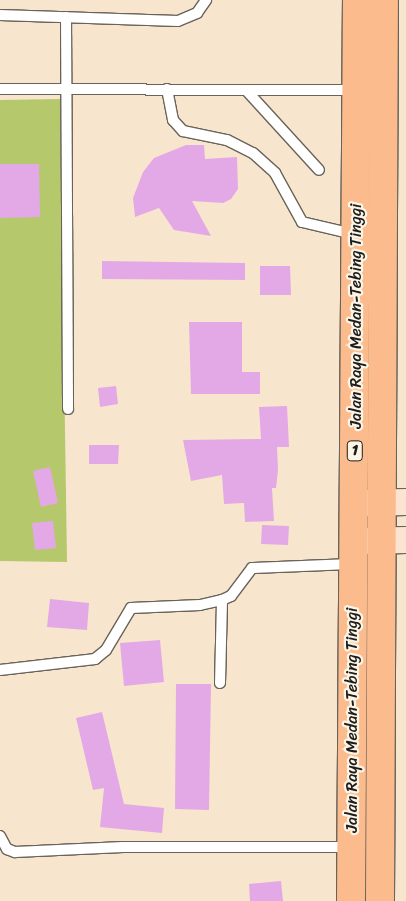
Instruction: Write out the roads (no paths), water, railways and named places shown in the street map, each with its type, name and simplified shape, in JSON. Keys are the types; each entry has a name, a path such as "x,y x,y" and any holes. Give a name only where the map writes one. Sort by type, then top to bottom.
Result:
{"highway":[{"name":"Jalan Raya Medan-Tebing Tinggi","path":"351,901 357,0"},
{"name":"Jalan Raya Medan-Tebing Tinggi","path":"380,901 394,540 384,0"}],"street":[{"path":"354,503 394,502"},
{"path":"354,553 394,540"}],"lane":[{"path":"0,15 178,20 197,13 206,0"},
{"path":"66,17 68,409"},
{"path":"0,88 357,90"},
{"path":"167,89 172,120 183,131 227,140 253,153 275,173 302,222 356,235"},
{"path":"246,90 319,170"},
{"path":"0,670 94,659 106,650 131,608 200,605 222,600 231,596 252,568 354,553"},
{"path":"220,683 222,600"},
{"path":"0,836 7,850 15,852 352,847"}]}
